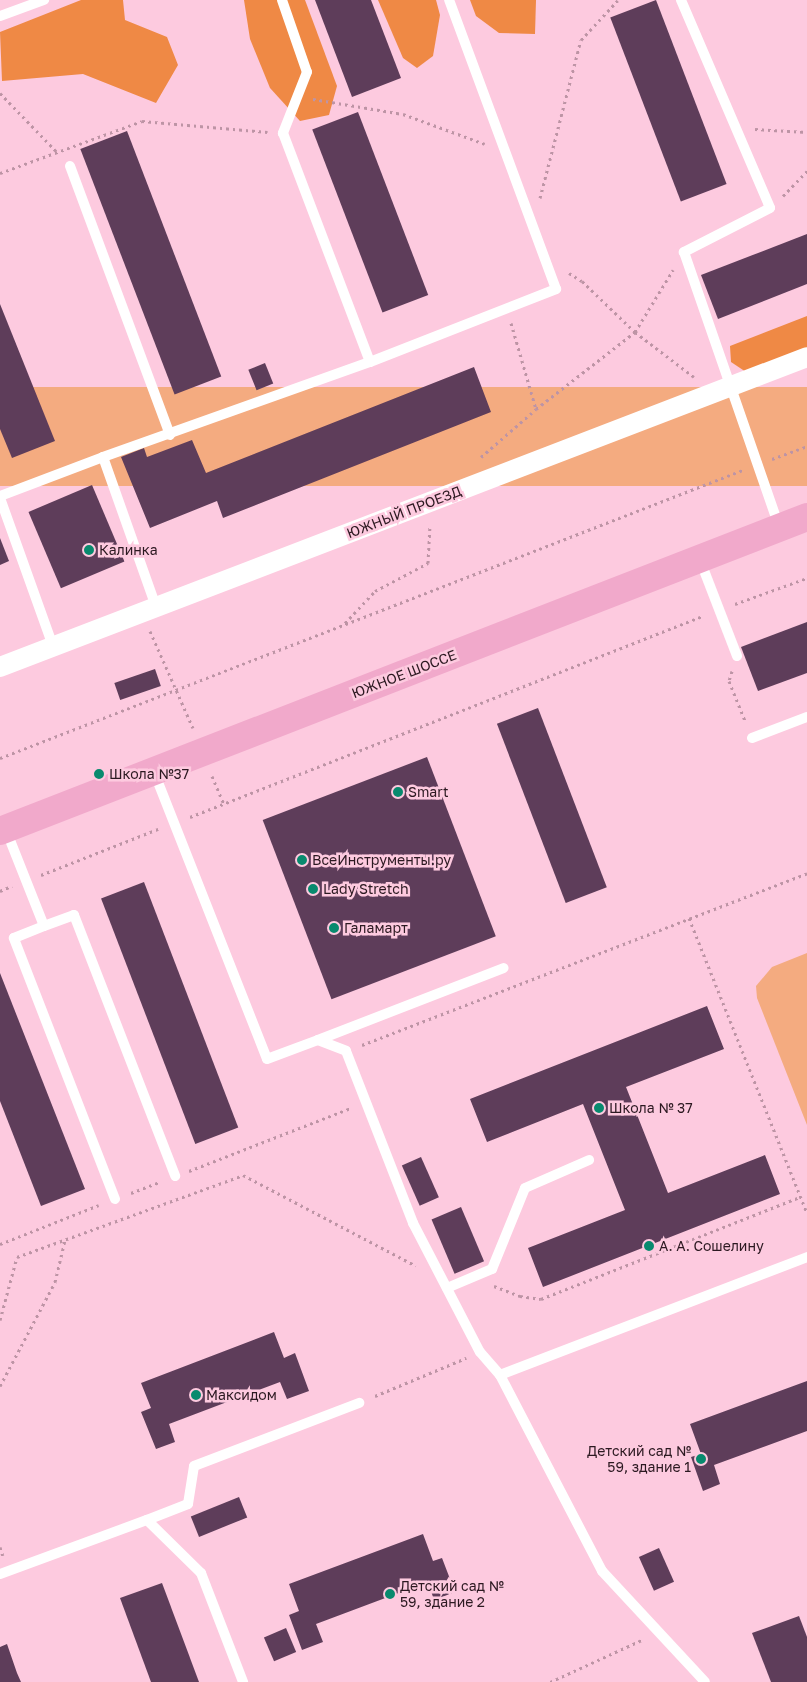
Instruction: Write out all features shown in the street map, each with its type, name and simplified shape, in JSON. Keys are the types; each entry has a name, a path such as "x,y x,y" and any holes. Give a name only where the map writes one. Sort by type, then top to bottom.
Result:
{"main road":[{"name":"ЮЖНОЕ ШОССЕ","path":"3,830 807,517"}],"street":[{"name":"ЮЖНЫЙ ПРОЕЗД","path":"0,667 807,357"}],"lane":[{"path":"0,16 44,0"},
{"path":"282,0 307,72 283,134 370,362"},
{"path":"53,646 0,497 103,457 170,435 370,362 506,307 556,289 449,0"},
{"path":"681,0 770,208 684,252 723,389 758,465 779,528"},
{"path":"70,166 170,435"},
{"path":"103,457 149,610"},
{"path":"699,559 738,656"},
{"path":"752,738 807,717"},
{"path":"154,771 267,1059 504,968"},
{"path":"3,830 44,926"},
{"path":"115,1199 14,938 44,926 74,915 176,1176"},
{"path":"318,1040 346,1051 413,1223 480,1352 500,1376 602,1571 661,1632 705,1682"},
{"path":"445,1284 492,1269 525,1188 589,1160"},
{"path":"500,1376 807,1257"},
{"path":"0,1574 188,1504 194,1466 359,1403"},
{"path":"147,1520 201,1573 243,1682"}],"path":[{"path":"533,228 581,40 618,0"},
{"path":"0,93 70,166"},
{"path":"297,97 403,114 504,151"},
{"path":"0,173 142,121 283,134"},
{"path":"735,128 807,132"},
{"path":"770,208 807,171"},
{"path":"480,458 536,409 635,332 684,252"},
{"path":"544,258 582,281 635,332 723,389"},
{"path":"506,307 536,409"},
{"path":"0,758 807,446"},
{"path":"342,625 375,591 428,563 431,502"},
{"path":"0,891 719,610 807,578"},
{"path":"149,610 176,690 224,804"},
{"path":"738,656 729,681 752,738"},
{"path":"346,1051 807,873"},
{"path":"689,918 807,1213"},
{"path":"0,1320 17,1257 243,1175 445,1284"},
{"path":"477,1275 496,1288 520,1296 541,1299 800,1197"},
{"path":"0,1386 55,1282 65,1239"},
{"path":"359,1403 480,1352"},
{"path":"550,1682 661,1632"}],"shaded area":[{"path":"81,0 123,0 125,20 167,37 178,65 156,103 83,74 2,81 0,32"},
{"path":"244,0 305,0 337,86 329,115 300,121 270,88 250,39"},
{"path":"378,0 436,0 440,15 433,56 417,68 403,58"},
{"path":"470,0 536,0 535,34 499,33 476,16"},
{"path":"807,316 807,361 746,372 731,362 730,346"},
{"path":"0,387 807,387 807,486 0,486"},
{"path":"807,953 807,1125 757,998 756,986 772,967"}],"building":[{"path":"315,0 371,0 401,78 352,97"},
{"path":"656,0 727,184 681,201 610,18"},
{"path":"358,112 428,295 382,313 312,130"},
{"path":"127,131 221,377 175,394 80,149"},
{"path":"807,234 807,284 718,319 701,275"},
{"path":"0,304 55,441 12,458 0,429"},
{"path":"265,363 273,383 257,390 248,370"},
{"path":"474,367 491,412 223,518 217,501 150,528 121,457 144,448 147,457 192,440 206,473"},
{"path":"92,485 124,561 61,588 28,512"},
{"path":"0,538 9,561 0,565"},
{"path":"807,622 807,673 758,691 741,647"},
{"path":"155,669 161,686 120,700 114,683"},
{"path":"538,708 607,887 566,903 497,724"},
{"path":"427,757 496,936 331,999 263,820"},
{"path":"144,882 238,1128 195,1144 101,898"},
{"path":"0,973 85,1189 41,1206 0,1101"},
{"path":"707,1006 724,1049 626,1087 668,1193 765,1155 780,1194 543,1287 528,1248 625,1210 583,1104 487,1142 470,1099"},
{"path":"421,1157 439,1197 420,1206 402,1166"},
{"path":"461,1207 484,1261 455,1274 432,1220"},
{"name":"Максидом","path":"274,1332 284,1358 295,1353 309,1391 287,1399 280,1382 169,1424 175,1442 156,1449 141,1412 151,1408 141,1383"},
{"path":"807,1381 807,1431 714,1465 720,1484 703,1491 691,1457 701,1454 690,1424"},
{"path":"239,1497 247,1517 199,1537 191,1516"},
{"path":"423,1534 433,1561 442,1558 455,1592 434,1600 428,1582 316,1624 323,1642 302,1650 289,1615 299,1611 289,1584"},
{"path":"659,1548 674,1582 654,1591 639,1557"},
{"path":"162,1583 199,1682 151,1682 120,1598"},
{"path":"799,1616 807,1637 807,1682 771,1682 752,1633"},
{"path":"286,1628 296,1652 274,1661 264,1637"},
{"path":"7,1644 21,1682 0,1682 0,1647"}],"place":[{"name":"Калинка","path":"89,550"},
{"name":"Школа №37","path":"99,774"},
{"name":"Smart","path":"398,792"},
{"name":"ВсеИнструменты.ру","path":"302,860"},
{"name":"Lady Stretch","path":"313,889"},
{"name":"Галамарт","path":"334,928"},
{"name":"Школа № 37","path":"599,1108"},
{"name":"А. А. Сошелину","path":"649,1246"},
{"name":"Максидом","path":"196,1395"},
{"name":"Детский сад № 59, здание 1","path":"701,1459"},
{"name":"Детский сад № 59, здание 2","path":"390,1594"}]}
